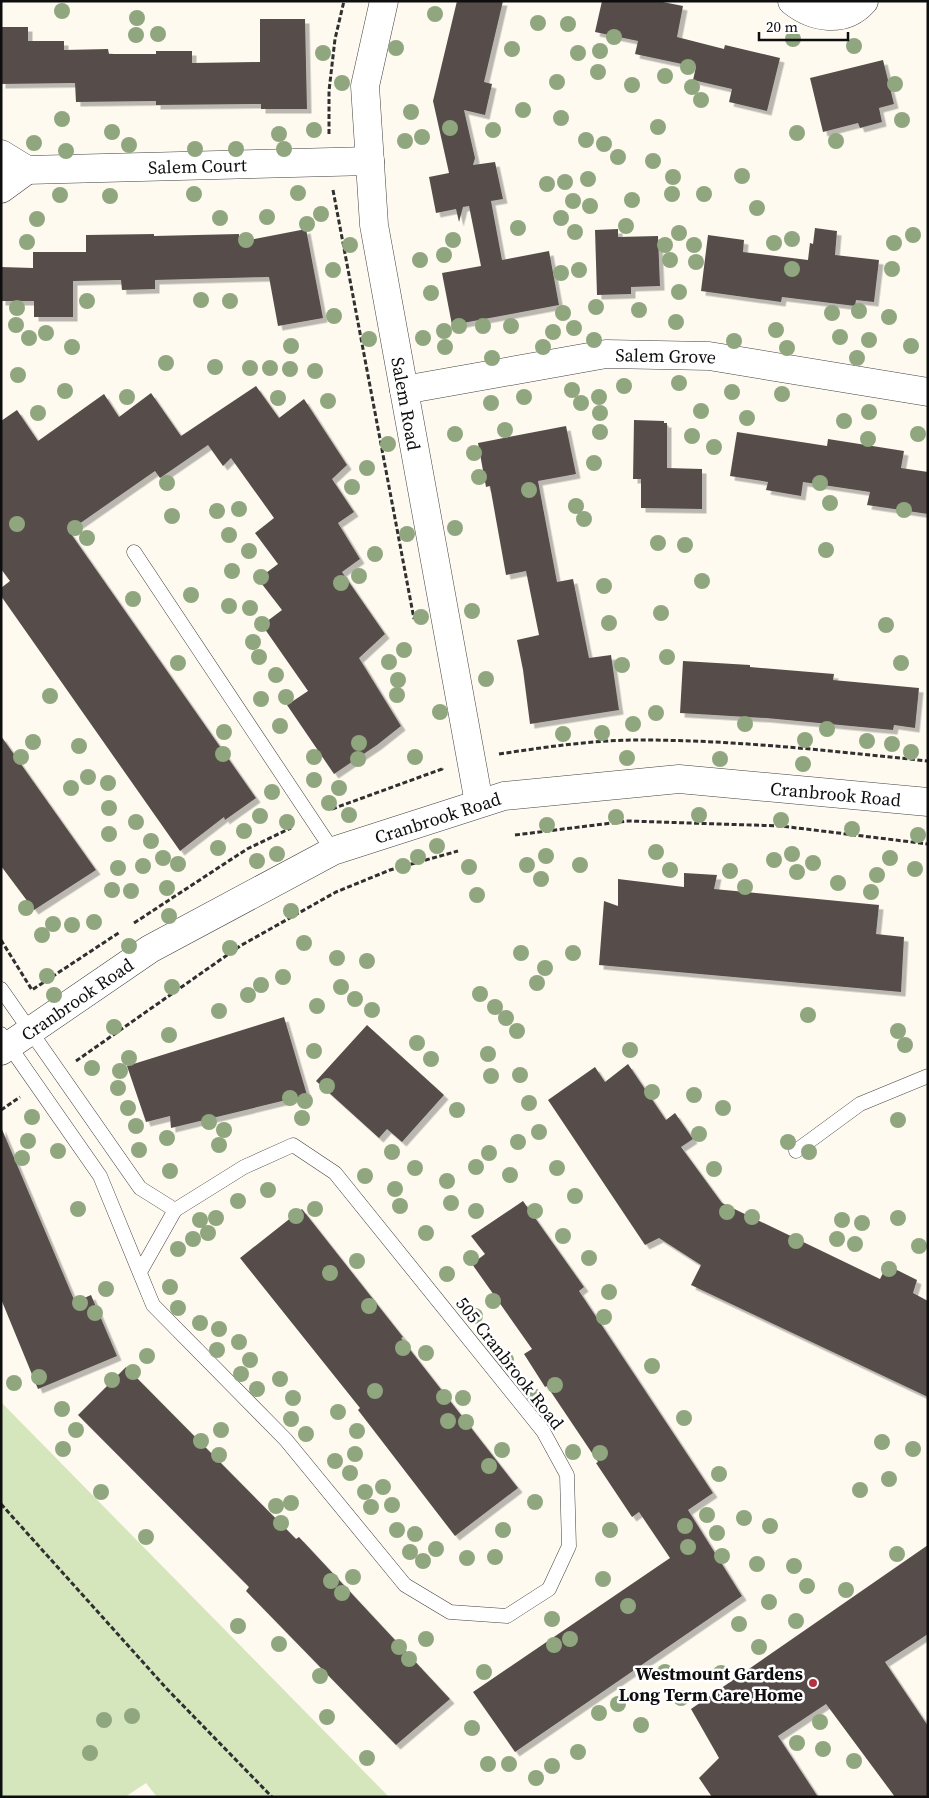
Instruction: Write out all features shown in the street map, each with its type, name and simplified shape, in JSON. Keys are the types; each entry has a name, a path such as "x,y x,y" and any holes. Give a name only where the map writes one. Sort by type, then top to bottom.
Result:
{"street":[{"name":"Salem Road","path":"384,1 365,86 374,225 479,804"},
{"path":"792,1 802,10 816,15 832,17 848,13 864,1"},
{"path":"1,154 27,170 1,189"},
{"name":"Salem Court","path":"27,170 370,161"},
{"name":"Salem Grove","path":"404,390 606,354 709,356 928,392"},
{"name":"Cranbrook Road","path":"10,1040 150,949 333,851 504,796 680,779 928,802"}],"lane":[{"path":"134,552 333,851"},
{"path":"1,988 10,1040 140,1188 175,1210"},
{"name":"505 Cranbrook Road","path":"10,1040 100,1176 140,1272 154,1305 286,1440 405,1586 450,1612 507,1616 550,1588 569,1546 567,1475 543,1431 335,1173 293,1145 244,1167 175,1210 140,1272"},
{"path":"796,1151 860,1104 928,1076"}],"path":[{"path":"329,142 329,91 336,39 344,1"},
{"path":"332,188 414,622"},
{"path":"499,754 560,745 637,740 733,742 928,761"},
{"path":"326,811 442,769 440,759"},
{"path":"515,835 628,821 781,826 928,844"},
{"path":"128,926 247,849 292,828"},
{"path":"80,1069 75,1061 240,946 336,892 390,870 458,850"},
{"path":"1,940 32,990 120,931"},
{"path":"1,1504 167,1689 272,1797"}],"green space":[{"path":"1,1402 389,1797 157,1797 146,1783 125,1797 1,1797"}],"building":[{"path":"457,1 503,1 484,82 492,84 485,115 464,110 475,158 473,165 495,162 503,199 491,201 502,260 549,251 559,305 452,325 442,273 481,266 469,206 463,207 459,222 456,209 436,213 429,177 449,173 433,101"},
{"path":"602,1 658,1 683,6 677,37 724,49 725,45 780,58 767,111 729,102 732,89 693,80 696,67 635,54 638,41 595,32"},
{"path":"260,19 305,19 307,109 261,109 261,104 156,105 156,101 76,102 75,83 1,84 1,27 28,27 28,41 64,41 64,50 108,49 109,54 156,54 156,51 192,51 192,63 260,62"},
{"path":"883,60 894,104 879,108 882,122 860,128 858,123 823,132 810,78"},
{"path":"815,228 837,231 835,255 879,260 874,302 856,300 855,306 782,297 781,302 701,291 708,235 744,240 743,252 808,260 810,243 813,244"},
{"path":"306,229 323,318 278,326 269,277 155,280 155,289 122,290 121,280 73,281 73,317 34,317 34,301 1,301 1,267 33,268 33,252 86,252 86,235 239,234 239,242"},
{"path":"618,229 618,237 658,236 660,286 631,287 631,294 597,295 595,230"},
{"path":"256,386 279,418 304,399 347,465 332,479 354,512 338,523 360,559 342,572 385,634 359,658 401,726 334,774 287,705 308,691 262,625 282,610 258,579 278,564 255,533 274,518 231,458 223,466 208,445 160,478 155,471 69,531 256,798 225,820 224,817 180,851 1,596 1,588 10,581 1,569 1,421 17,410 38,441 104,394 119,417 151,393 181,436"},
{"path":"634,420 664,421 664,423 667,423 667,468 702,469 702,509 641,508 641,479 633,479"},
{"path":"566,426 576,474 538,481 557,582 573,579 589,658 611,655 619,710 530,724 517,640 539,635 526,571 506,575 490,486 486,487 478,443"},
{"path":"737,432 827,446 828,439 904,451 901,468 928,472 928,514 867,505 870,492 803,482 801,496 766,490 768,482 730,476"},
{"path":"683,661 750,665 750,667 834,674 833,680 919,688 915,728 894,725 893,730 766,718 680,713"},
{"path":"1,736 96,870 34,910 1,866"},
{"path":"684,873 717,875 714,889 879,905 876,934 904,937 901,992 599,965 604,901 618,906 618,879 684,887"},
{"path":"284,1017 307,1095 171,1128 170,1116 146,1122 127,1066"},
{"path":"367,1025 444,1095 402,1142 387,1129 379,1138 316,1081"},
{"path":"628,1064 666,1120 675,1113 693,1139 681,1147 722,1203 880,1279 887,1265 917,1280 913,1293 928,1301 928,1397 691,1285 701,1265 659,1238 645,1245 548,1100 595,1067 605,1082"},
{"path":"1,1127 75,1302 91,1295 117,1356 38,1389 1,1299"},
{"path":"523,1201 584,1287 579,1291 713,1493 688,1510 742,1596 515,1752 473,1692 670,1558 639,1512 632,1517 596,1463 598,1462 524,1354 532,1349 472,1264 485,1254 471,1236"},
{"path":"302,1209 403,1337 401,1338 518,1488 455,1536 358,1410 360,1408 240,1258"},
{"path":"126,1367 296,1539 299,1537 450,1699 396,1745 246,1591 249,1587 78,1415"},
{"name":"Westmount Gardens Long Term Care Home","path":"928,1545 928,1634 885,1662 928,1726 928,1797 895,1797 826,1704 778,1736 818,1797 712,1797 699,1778 719,1758 691,1709"}],"place":[{"name":"Westmount Gardens Long Term Care Home","path":"813,1683"}]}
